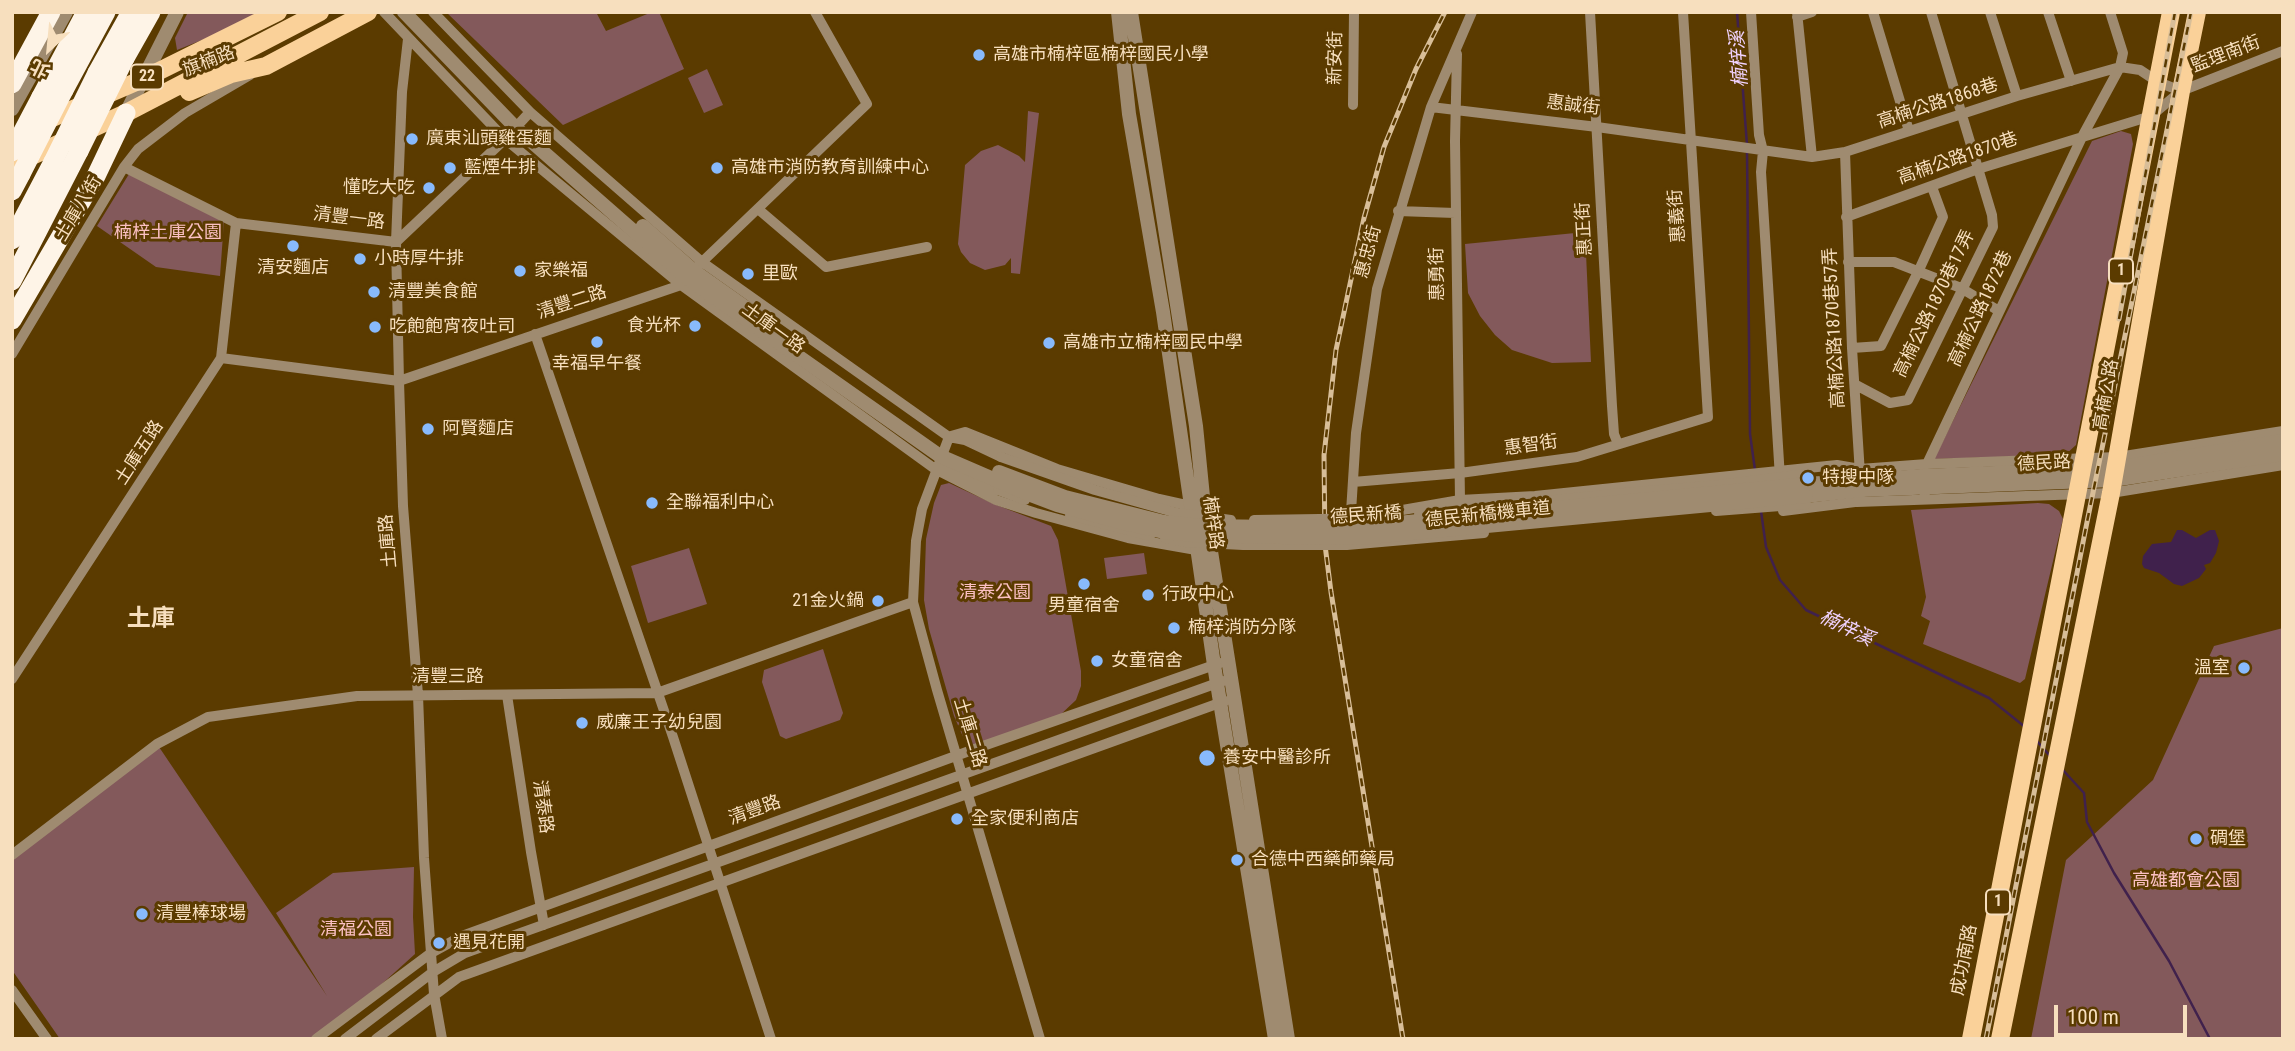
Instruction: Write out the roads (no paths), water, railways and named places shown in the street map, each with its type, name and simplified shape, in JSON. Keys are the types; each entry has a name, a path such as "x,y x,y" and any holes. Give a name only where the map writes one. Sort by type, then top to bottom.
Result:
{"highway":[{"path":"12,84 51,12"},
{"path":"12,152 86,12"},
{"path":"12,191 17,169 106,12"},
{"path":"12,240 131,12"},
{"path":"12,281 151,12"},
{"path":"12,320 96,176 126,113"}],"main road":[{"name":"旗楠路","path":"17,169 320,12"},
{"name":"旗楠路","path":"126,113 181,95 231,74 266,66 369,12"},
{"name":"高楠公路","path":"2024,766 2171,12"},
{"name":"高楠公路","path":"2000,1039 2114,474 2197,12"},
{"name":"旗楠路","path":"12,135 143,79 270,13"},
{"name":"成功南路","path":"1971,1039 2024,766"}],"street":[{"path":"12,109 66,12"},
{"path":"126,113 177,12"},
{"name":"土庫一路","path":"384,12 505,139 942,452 996,500 1128,538 1212,552"},
{"name":"土庫一路","path":"404,12 691,274 942,452"},
{"name":"土庫一路","path":"414,12 523,121"},
{"name":"土庫一路","path":"433,12 523,121"},
{"name":"清豐二路","path":"221,358 399,381 534,334 691,274 867,104 815,12"},
{"name":"楠梓路","path":"1118,12 1129,114 1197,507 1212,552 1288,1039"},
{"name":"楠梓路","path":"1131,12 1196,426 1197,550 1275,1039"},
{"name":"新安街","path":"1353,105 1354,12"},
{"name":"惠忠街","path":"1460,500 1391,512 1351,512 1356,433 1377,289 1431,107 1472,12"},
{"name":"惠正街","path":"1590,12 1613,425 1618,444"},
{"name":"惠義街","path":"1683,12 1708,416"},
{"path":"1751,12 1759,135 1763,151 1761,172 1775,471 1783,511 1859,482"},
{"path":"1812,12 1797,14 1812,157"},
{"path":"1873,12 1909,131"},
{"name":"高楠公路1870巷17弄","path":"1856,385 1890,403 1908,400 1993,227 1992,215 1931,12"},
{"path":"1990,12 2017,96"},
{"path":"2048,12 2071,81"},
{"name":"高楠公路1872巷","path":"1925,482 1999,312 2082,137 2120,67 2123,53 2110,12"},
{"name":"土庫路","path":"408,39 402,92 396,243 403,506 418,695 421,804 431,953 434,994 442,1039"},
{"name":"惠勇街","path":"1457,48 1455,213 1460,500"},
{"name":"監理南街","path":"2151,116 2181,91 2283,51"},
{"name":"旗楠路","path":"200,104 266,66"},
{"path":"2120,67 2140,70 2158,82 2181,91"},
{"name":"高楠公路1868巷","path":"1711,143 1812,157 1845,152 2017,96 2120,67"},
{"name":"土庫八街","path":"12,354 124,167 138,149 200,104"},
{"name":"惠誠街","path":"1431,107 1711,143"},
{"name":"高楠公路1870巷","path":"1846,217 1978,169 2151,116"},
{"name":"清豐一路","path":"124,167 236,223 396,243 523,121"},
{"name":"高楠公路1870巷57弄","path":"1845,152 1859,482"},
{"path":"1852,348 1881,346 1919,270 1943,217 1932,187"},
{"path":"758,209 826,267 927,247"},
{"path":"1398,211 1455,213"},
{"name":"土庫五路","path":"12,679 221,358 236,223"},
{"path":"1848,262 1894,261 1961,288 1999,312"},
{"path":"534,334 657,693 771,1039"},
{"name":"惠智街","path":"1353,482 1460,473 1577,457 1708,416"},
{"path":"942,452 965,432 1057,469 1197,507"},
{"name":"德民路","path":"2114,474 2283,432"},
{"name":"德民新橋機車道","path":"965,440 1001,457 1096,490 1177,513 1227,520 1385,518 1719,485 1806,489 1607,520 1420,540 1276,546 1185,542 1128,532 1055,511 998,490 943,466 942,452 965,440"},
{"name":"德民路","path":"2114,474 2283,441"},
{"name":"德民新橋","path":"942,452 1028,494 1057,505 1164,532 1203,536 1359,538 1806,489"},
{"name":"土庫二路","path":"942,452 922,509 915,541 913,602 1040,1039"},
{"name":"德民路","path":"1859,482 2114,474 2283,454"},
{"path":"1460,500 1535,496 1837,465 1859,482"},
{"name":"德民路","path":"1806,489 1859,482 2081,476 2283,465"},
{"path":"1806,489 1859,482"},
{"name":"清豐三路","path":"12,855 157,744 208,717 357,696 657,693 913,602"},
{"name":"清豐路","path":"316,1039 431,953 462,936 957,756 1229,661"},
{"name":"清豐路","path":"345,1039 433,972 465,953 1217,682 1232,679"},
{"name":"清泰路","path":"507,695 544,925"},
{"path":"376,1039 459,977 1235,698"},
{"path":"12,990 47,1039"}],"waterway":[{"name":"楠梓溪","path":"1737,12 1747,145"},
{"name":"楠梓溪","path":"1747,152 1750,434 1755,470"},
{"name":"楠梓溪","path":"1761,511 1766,547 1780,580 1806,610 1989,698 2025,727"},
{"name":"楠梓溪","path":"2036,740 2050,756"},
{"name":"楠梓溪","path":"2062,769 2084,793 2087,822 2114,873 2169,961 2210,1039"}],"railway":[{"path":"1403,1039 1331,592 1325,545 1324,455 1336,350 1364,218 1384,147 1416,69 1445,12"},
{"path":"2119,319 2175,12"},
{"path":"1986,1039 2086,527 2191,12"}],"place":[{"name":"高雄市楠梓區楠梓國民小學","path":"979,55"},
{"name":"廣東汕頭雞蛋麵","path":"412,139"},
{"name":"藍煙牛排","path":"450,168"},
{"name":"高雄市消防教育訓練中心","path":"717,168"},
{"name":"懂吃大吃","path":"429,188"},
{"name":"清安麵店","path":"293,246"},
{"name":"小時厚牛排","path":"360,259"},
{"name":"家樂福","path":"520,271"},
{"name":"里歐","path":"748,274"},
{"name":"清豐美食館","path":"374,292"},
{"name":"食光杯","path":"695,326"},
{"name":"吃飽飽宵夜吐司","path":"375,327"},
{"name":"幸福早午餐","path":"597,342"},
{"name":"高雄市立楠梓國民中學","path":"1049,343"},
{"name":"阿賢麵店","path":"428,429"},
{"name":"特搜中隊","path":"1808,478"},
{"name":"全聯福利中心","path":"652,503"},
{"name":"男童宿舍","path":"1084,584"},
{"name":"行政中心","path":"1148,595"},
{"name":"21金火鍋","path":"878,601"},
{"name":"楠梓消防分隊","path":"1174,628"},
{"name":"女童宿舍","path":"1097,661"},
{"name":"溫室","path":"2244,668"},
{"name":"威廉王子幼兒園","path":"582,723"},
{"name":"養安中醫診所","path":"1207,758"},
{"name":"全家便利商店","path":"957,819"},
{"name":"碉堡","path":"2196,839"},
{"name":"合德中西藥師藥局","path":"1237,860"},
{"name":"清豐棒球場","path":"142,914"},
{"name":"遇見花開","path":"439,943"}],"district":[{"name":"土庫","path":"151,620"}],"park label":[{"name":"楠梓土庫公園","path":"168,233"},
{"name":"清泰公園","path":"995,593"},
{"name":"高雄都會公園","path":"2186,881"},
{"name":"清福公園","path":"356,930"}]}
